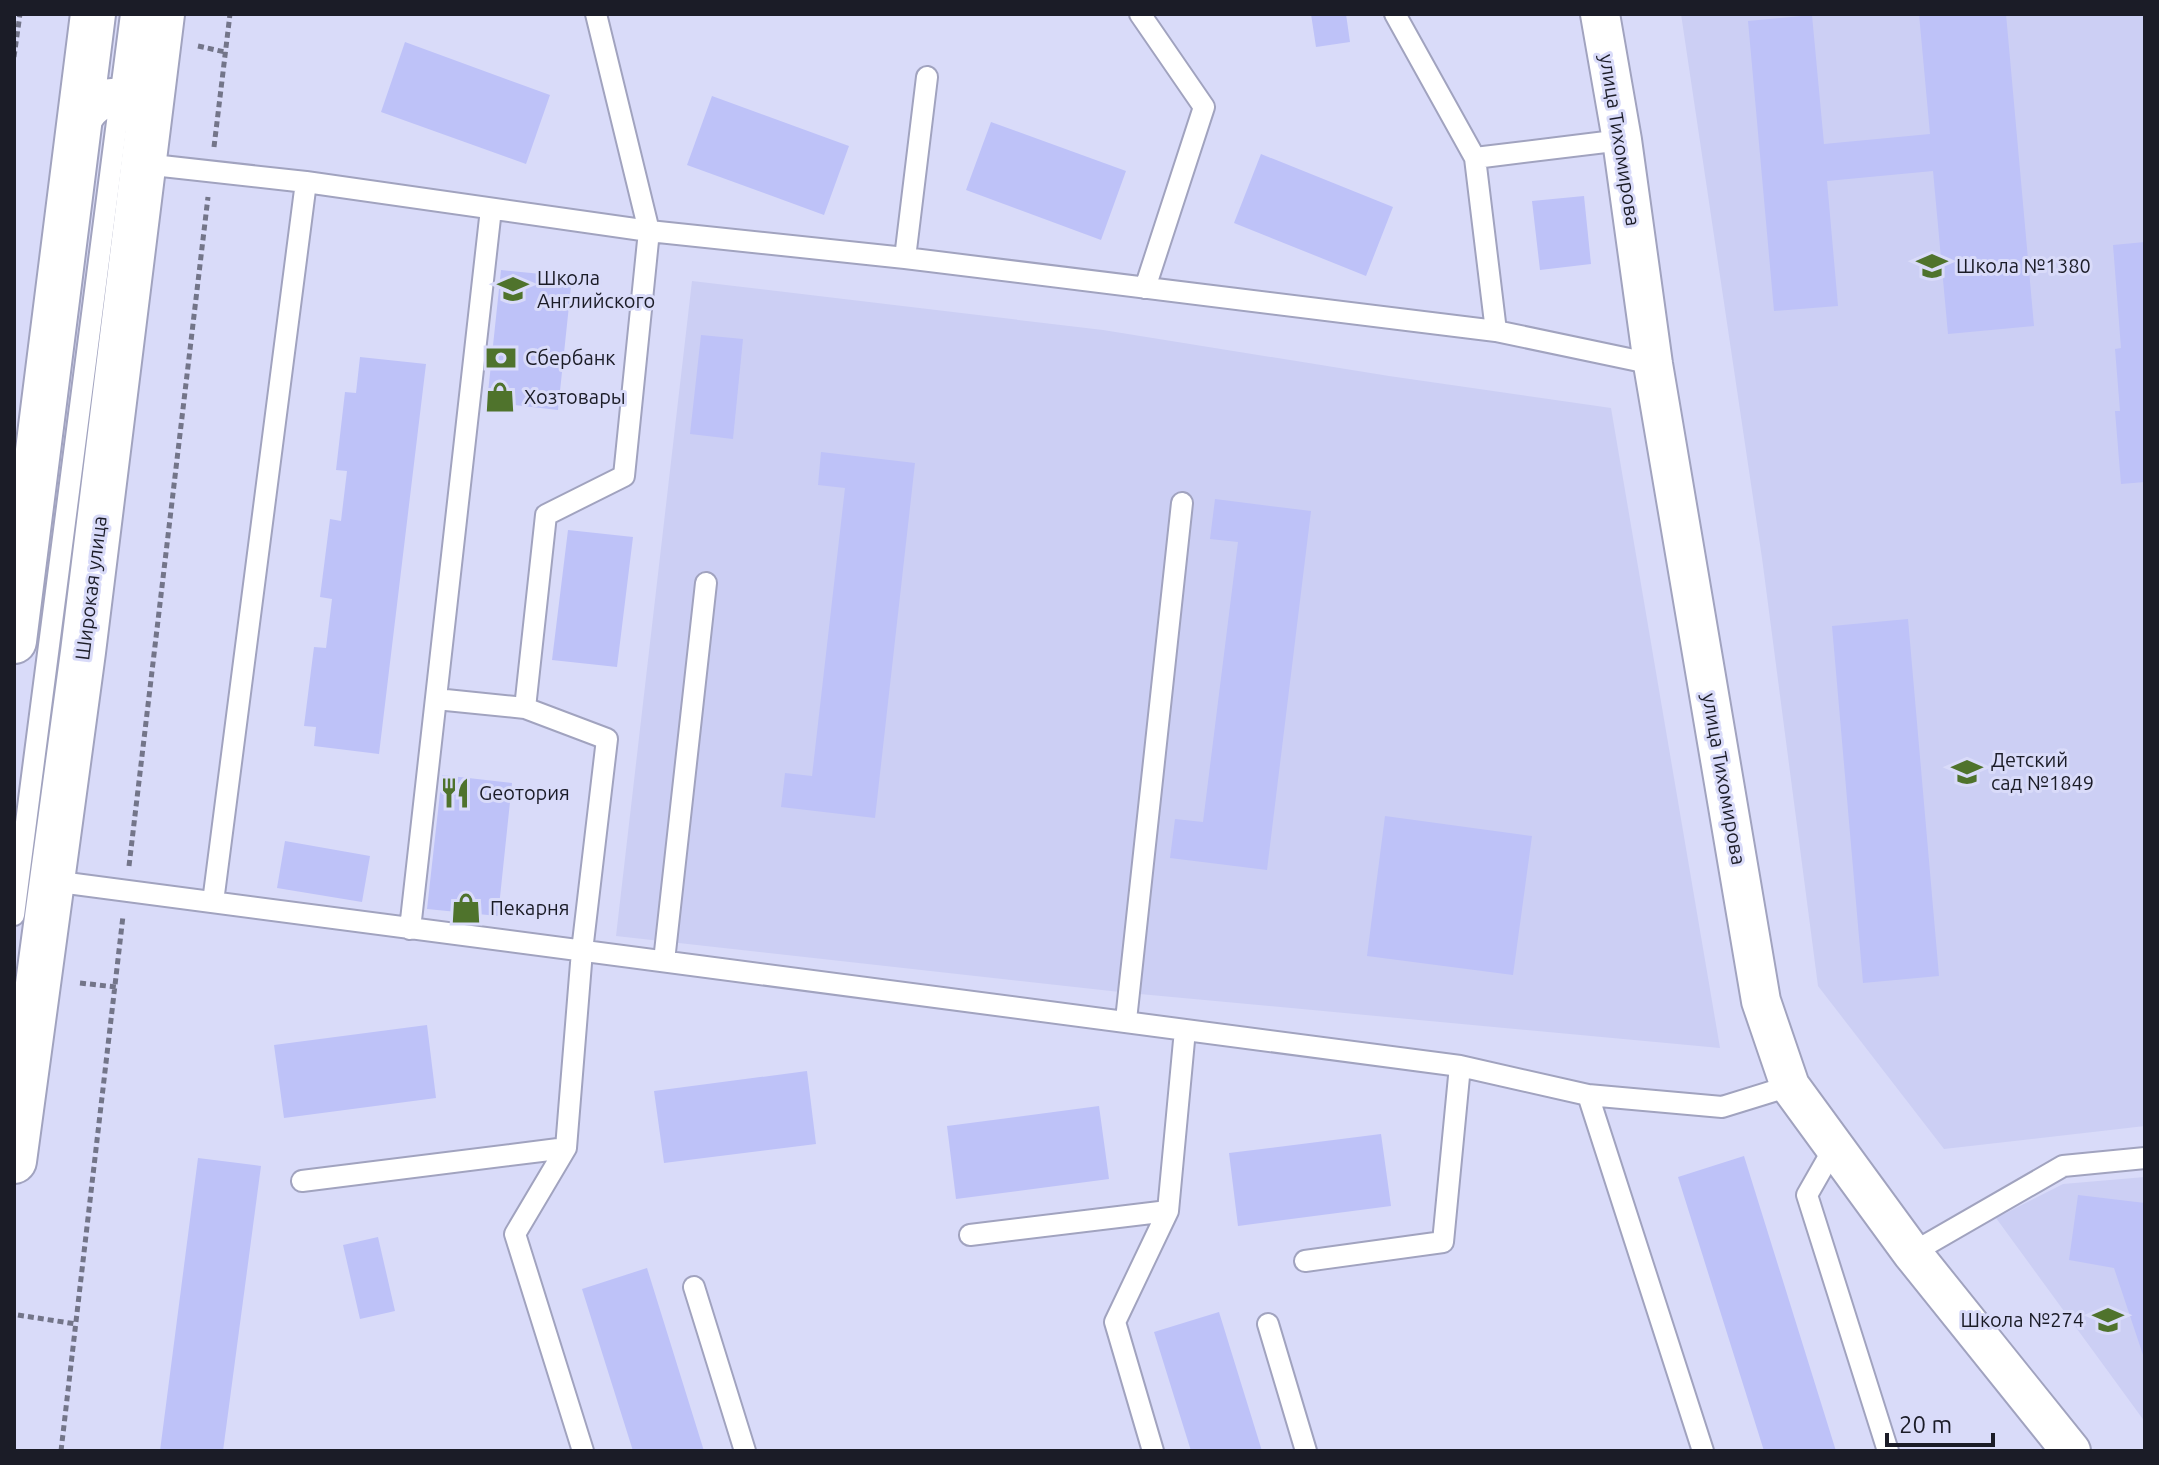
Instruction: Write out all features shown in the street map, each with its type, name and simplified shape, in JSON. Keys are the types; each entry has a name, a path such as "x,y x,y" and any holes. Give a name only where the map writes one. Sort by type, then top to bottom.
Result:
{"main road":[{"path":"14,641 93,14"},
{"name":"Широкая улица","path":"14,1161 145,150 176,29"}],"street":[{"name":"улица Тихомирова","path":"1600,14 1622,140 1653,364 1761,1001 1790,1086 1912,1253 2071,1451"},
{"path":"79,128 83,115 91,105 103,99 120,98 140,111 146,123 145,150"}],"lane":[{"name":"Широкая улица","path":"14,915 131,14"},
{"path":"525,708 546,515 624,476 649,231 596,14"},
{"path":"1140,14 1204,107 1145,288"},
{"path":"1395,14 1475,158 1496,331"},
{"path":"905,258 927,77"},
{"path":"1475,158 1622,140"},
{"path":"145,150 211,173 306,182 649,231 905,258 1496,331 1653,364"},
{"path":"213,902 306,182"},
{"path":"410,929 491,209"},
{"path":"1126,1020 1182,503"},
{"path":"664,961 706,583"},
{"path":"436,699 525,708 607,739 582,951 566,1148 515,1234 583,1451"},
{"path":"52,881 1460,1066 1588,1095 1722,1107 1790,1086"},
{"path":"1153,1451 1115,1322 1168,1211 1185,1030"},
{"path":"1305,1261 1443,1242 1460,1066"},
{"path":"1588,1095 1703,1451"},
{"path":"1835,1146 1807,1195 1888,1451"},
{"path":"302,1181 566,1148"},
{"path":"1912,1253 2063,1166 2145,1158"},
{"path":"970,1235 1168,1211"},
{"path":"694,1287 745,1451"},
{"path":"1268,1324 1306,1451"}],"path":[{"path":"14,57 20,14"},
{"path":"61,1451 230,14"},
{"path":"176,29 225,52"},
{"path":"80,983 116,987"},
{"path":"18,1315 76,1324"}],"shaded area":[{"path":"1681,14 2145,14 2145,1126 1944,1149 1818,986 1762,558"},
{"path":"692,281 1103,330 1611,408 1720,1048 1129,993 616,936"},
{"name":"Школа №274","path":"2145,1177 2145,1422 1996,1218 2063,1184"}],"building":[{"path":"1311,14 1346,14 1350,42 1316,47"},
{"path":"1919,14 2006,14 2034,326 1948,334 1933,171 1827,181 1838,306 1774,311 1748,21 1812,15 1824,144 1930,134"},
{"path":"405,42 550,95 526,164 381,112"},
{"path":"712,96 849,146 824,215 687,165"},
{"path":"991,122 1126,171 1101,240 966,190"},
{"path":"1261,154 1393,207 1366,276 1234,223"},
{"path":"1584,196 1591,264 1540,270 1532,201"},
{"path":"2145,242 2145,482 2121,484 2115,411 2120,411 2115,349 2121,348 2113,245"},
{"path":"501,270 572,277 558,410 487,402"},
{"path":"701,335 743,339 733,439 690,434"},
{"path":"360,357 426,364 379,754 314,746 316,727 304,726 314,647 326,648 332,599 320,597 330,519 341,521 347,471 336,470 345,392 356,393"},
{"path":"821,452 915,463 875,818 781,807 785,773 812,776 845,488 818,485"},
{"path":"1215,499 1311,511 1267,870 1170,858 1175,819 1203,822 1238,542 1210,539"},
{"path":"568,530 633,537 617,667 552,660"},
{"path":"1908,619 1939,976 1863,983 1832,626"},
{"path":"442,775 512,783 498,916 427,909"},
{"path":"1385,816 1532,836 1513,975 1367,956"},
{"path":"285,841 370,856 362,902 277,888"},
{"path":"427,1025 436,1098 284,1118 274,1045"},
{"path":"807,1071 816,1144 664,1163 654,1091"},
{"path":"1099,1106 1109,1179 956,1199 947,1126"},
{"path":"1381,1134 1391,1206 1238,1226 1229,1153"},
{"path":"1744,1156 1836,1451 1764,1451 1678,1177"},
{"path":"198,1158 261,1166 223,1451 160,1451"},
{"path":"2078,1195 2145,1203 2145,1361 2114,1268 2069,1260"},
{"path":"378,1237 395,1311 360,1319 343,1245"},
{"path":"647,1268 704,1451 633,1451 582,1289"},
{"path":"1219,1312 1262,1451 1191,1451 1154,1332"}],"place":[{"name":"Школа №1380","path":"1932,266"},
{"name":"Школа Английского","path":"513,289"},
{"name":"Сбербанк","path":"501,358"},
{"name":"Хозтовары","path":"500,397"},
{"name":"Детский сад №1849","path":"1967,772"},
{"name":"Gеотория","path":"455,793"},
{"name":"Пекарня","path":"466,908"},
{"name":"Школа №274","path":"2108,1320"}]}
